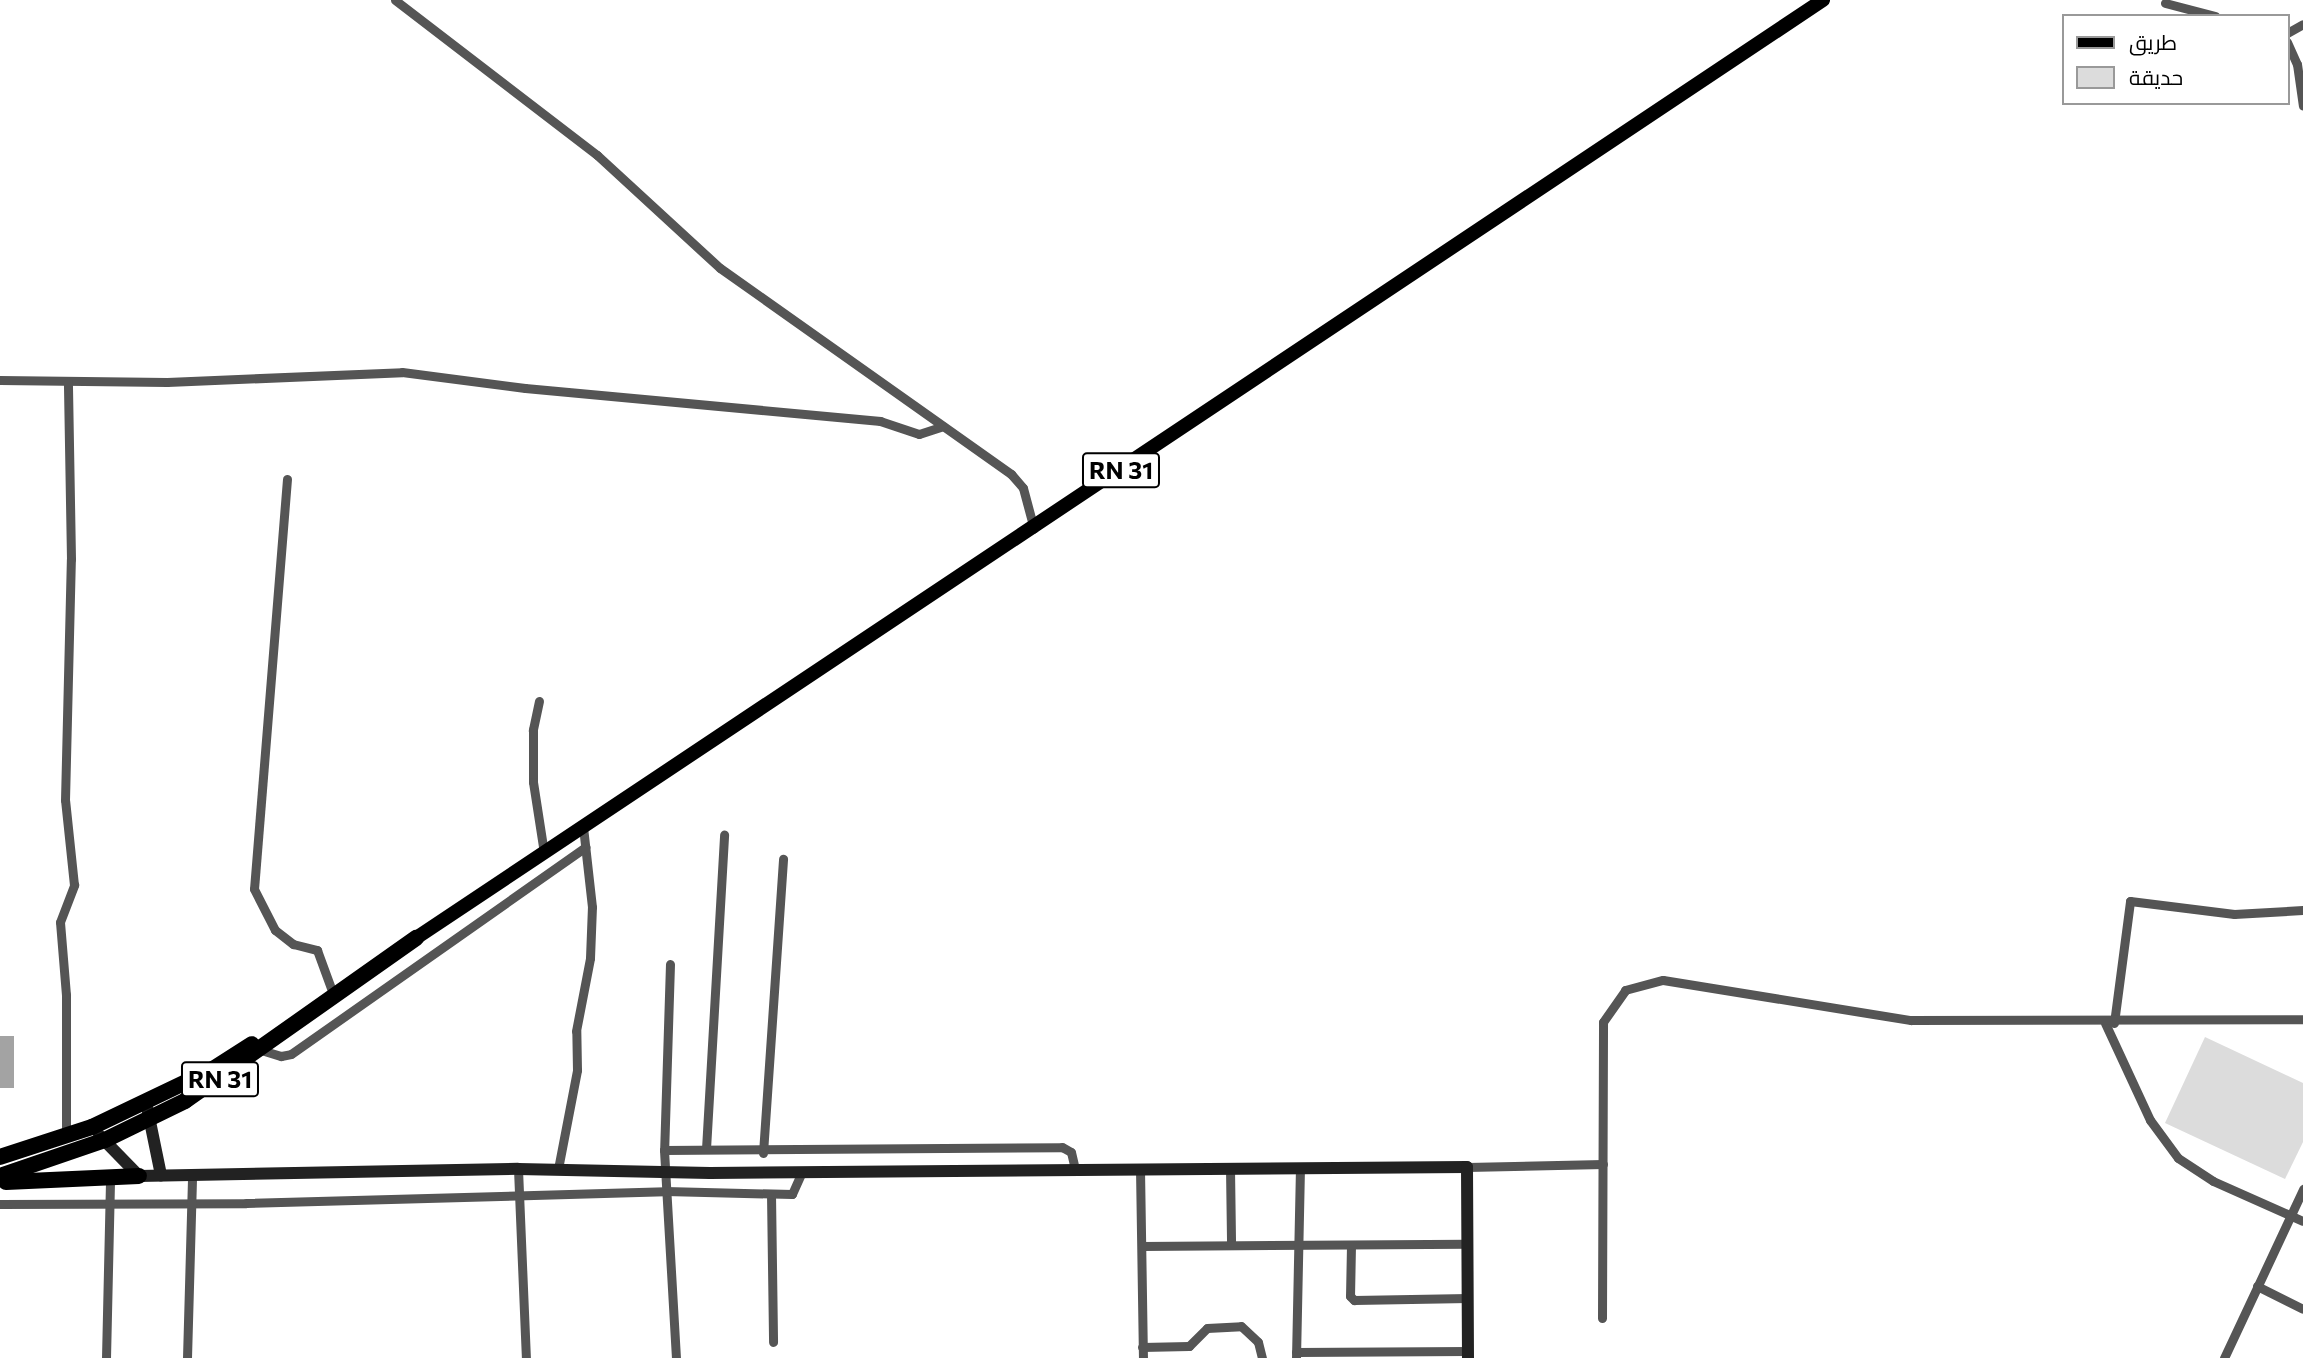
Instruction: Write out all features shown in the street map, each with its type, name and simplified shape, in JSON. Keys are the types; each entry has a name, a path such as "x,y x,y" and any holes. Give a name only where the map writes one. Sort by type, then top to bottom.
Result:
{"highway":[{"name":"RN 31","path":"0,1157 148,1110 216,1082 416,937"},
{"name":"RN 31","path":"0,1176 105,1140 416,937"},
{"path":"0,1182 139,1176"}],"main road":[{"name":"RN 31","path":"416,937 1034,529 1824,0"}],"street":[{"path":"396,0 589,149 720,268 1018,481 1034,529"},
{"path":"2165,3 2207,14"},
{"path":"2289,46 2297,64 2303,106"},
{"path":"0,380 167,382 402,372 524,388 880,421 913,434 943,426"},
{"path":"66,1137 66,995 60,922 74,885 65,800 71,559 68,382"},
{"path":"287,479 254,889 275,930 293,944 317,950 332,992"},
{"path":"539,701 533,772 544,853"},
{"path":"558,1169 577,1070 576,1031 590,958 592,907 583,827"},
{"path":"706,1150 724,835"},
{"path":"261,1050 281,1056 291,1054 586,847"},
{"path":"763,1153 783,859"},
{"path":"2303,910 2234,914 2130,901 2110,1023 2150,1120 2178,1158 2213,1181 2303,1221"},
{"path":"670,964 664,1150 676,1358"},
{"path":"1602,1318 1604,1022 1625,990 1663,979 1911,1020 2110,1023 2303,1019"},
{"path":"148,1110 161,1175"},
{"path":"92,1127 139,1176 518,1169 802,1172 1603,1164"},
{"path":"664,1150 763,1153 1062,1147 1071,1152 1075,1169"},
{"path":"1300,1167 1296,1245 1296,1355 1468,1354 1467,1167"},
{"path":"1230,1168 1231,1243"},
{"path":"518,1169 526,1358"},
{"path":"1140,1169 1143,1358"},
{"path":"0,1204 666,1191 792,1194 800,1185 802,1172"},
{"path":"187,1358 192,1174"},
{"path":"106,1358 110,1178"},
{"path":"2224,1358 2303,1189"},
{"path":"771,1194 773,1342"},
{"path":"1142,1246 1231,1243 1467,1244"},
{"path":"1352,1245 1350,1296 1354,1300 1468,1298"},
{"path":"2257,1286 2303,1309"},
{"path":"1143,1346 1189,1346 1208,1328 1241,1326 1258,1342 1262,1358"}],"green space":[{"path":"2205,1037 2303,1083 2303,1142 2285,1179 2165,1123"}],"shaded area":[{"path":"0,1036 14,1036 14,1088 0,1088"}]}
